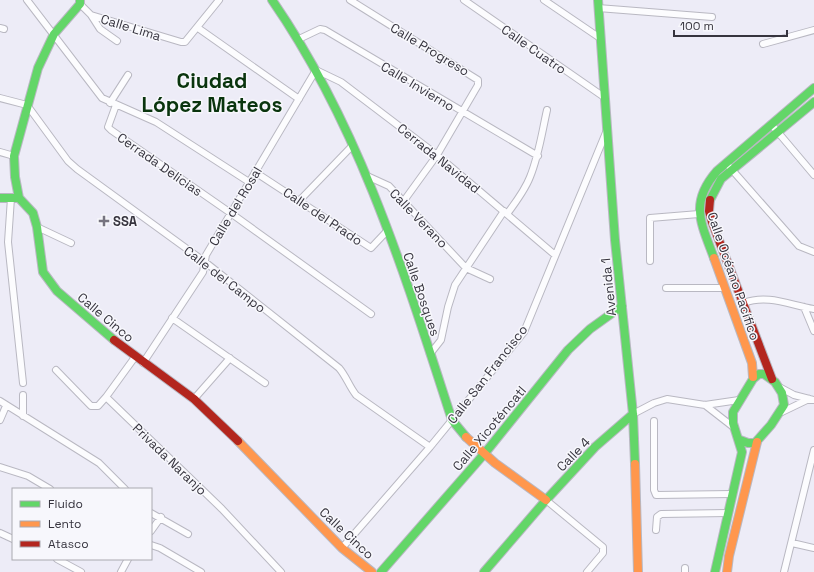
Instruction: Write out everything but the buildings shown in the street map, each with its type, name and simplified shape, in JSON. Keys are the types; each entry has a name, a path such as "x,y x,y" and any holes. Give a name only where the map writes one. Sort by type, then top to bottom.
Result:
{"street":[{"path":"27,0 102,98 156,122 249,182"},
{"path":"218,0 198,28 299,99"},
{"name":"Calle Bosques","path":"272,0 299,39 353,145 387,231 452,420 457,428 485,453 546,500 603,547 604,550 587,572"},
{"name":"Calle Progreso","path":"350,0 476,77 478,80 478,85 463,113 437,155 403,202"},
{"name":"Calle Cuatro","path":"464,0 604,97"},
{"path":"544,0 600,38"},
{"path":"23,383 8,242 15,198 14,156 38,68 54,34 80,2"},
{"name":"Calle Lima","path":"80,2 91,15 185,42 198,28"},
{"path":"598,4 712,17"},
{"name":"Avenida 1","path":"598,4 615,240 633,414 638,572"},
{"path":"91,15 100,29 117,41"},
{"name":"Calle Invierno","path":"299,39 320,29 325,30 538,156"},
{"path":"763,44 814,30"},
{"name":"Calle del Rosal","path":"143,363 203,272 206,255 232,214 249,182 316,70"},
{"name":"Cerrada Navidad","path":"316,70 341,82 437,155 555,255"},
{"name":"Cerrada Delicias","path":"128,75 113,104 108,124 108,127 111,130 232,214 371,314"},
{"name":"Calle Océano Pacífico","path":"754,377 752,363 699,214 700,199 708,180 814,88"},
{"path":"0,98 27,105"},
{"name":"Calle Océano Pacífico","path":"772,379 709,211 710,198 714,189 722,179 814,102"},
{"name":"Calle del Campo","path":"27,105 68,161 77,169 205,262 339,368 345,375 350,388 356,395 430,447"},
{"path":"430,354 441,340 448,307 455,285 506,212 523,191 538,156 547,110"},
{"path":"771,124 814,175"},
{"name":"Calle San Francisco","path":"342,548 430,447 524,332 607,130"},
{"path":"299,201 353,145"},
{"path":"0,152 14,156"},
{"path":"726,163 799,246 814,252"},
{"name":"Calle del Prado","path":"256,172 371,248 387,231"},
{"name":"Calle Verano","path":"366,176 389,186 466,268"},
{"path":"0,198 15,198"},
{"name":"Calle Cinco","path":"15,198 33,213 37,227 43,272 57,291 101,330 135,357 194,399 272,475 342,548 372,572"},
{"path":"650,261 650,218 699,214"},
{"path":"37,227 71,243"},
{"path":"466,268 490,278"},
{"path":"722,279 732,275"},
{"path":"666,288 725,288"},
{"path":"744,303 755,299 766,298 814,309"},
{"name":"Calle Xicoténcatl","path":"380,572 485,453 568,350 590,328 622,306"},
{"path":"804,307 814,331"},
{"path":"172,318 265,384"},
{"path":"56,370 91,406 98,406 135,357"},
{"path":"194,399 230,358"},
{"path":"715,572 742,452 740,440 732,426 734,407 754,377 762,375 772,379 781,388 812,400"},
{"path":"781,388 784,398 782,412"},
{"path":"23,395 23,416"},
{"name":"Privada Naranjo","path":"106,397 222,510 281,572"},
{"name":"Calle 4","path":"484,572 546,500 595,447 633,414 654,403 667,399 705,405 739,400"},
{"path":"727,572 757,442 769,425 782,412 812,400"},
{"path":"0,401 99,463 124,488"},
{"name":"Calle 4","path":"705,405 732,426"},
{"path":"0,420 6,406"},
{"path":"654,421 654,490 656,494 732,494"},
{"path":"740,440 750,444 757,442"},
{"path":"784,572 814,450"},
{"path":"0,467 28,476 48,488"},
{"path":"152,513 161,517 188,534"},
{"path":"656,530 655,521 661,514 728,513"},
{"path":"152,530 161,517"},
{"path":"0,533 12,539"},
{"path":"792,543 814,548"},
{"path":"152,545 160,548 201,572"},
{"path":"59,560 81,572"},
{"path":"121,572 127,560"}],"traffic: fast":[{"path":"80,0 80,4 54,34 38,68 14,156 15,177 19,198 33,213 37,227 43,272 57,291 114,340"},
{"path":"272,0 303,49 331,99 355,150 398,257 452,420 466,437"},
{"path":"598,0 615,240 633,414 635,464"},
{"path":"714,258 705,234 700,213 700,203 708,182 717,171 814,88"},
{"path":"710,200 721,179 814,102"},
{"path":"0,198 19,198"},
{"path":"381,572 485,453 568,350 590,329 622,306"},
{"path":"715,572 742,452 733,423 733,412 753,379 759,374 764,374 775,382 782,393 784,405 771,425 755,443 748,443 740,440"},
{"path":"484,572 546,500 595,447 633,414"}],"traffic: slow":[{"path":"714,258 752,363 753,377"},
{"path":"466,437 495,463 546,500"},
{"path":"238,441 342,548 372,572"},
{"path":"727,572 729,556 757,442"},
{"path":"635,464 638,572"}],"traffic: jam":[{"path":"710,200 709,211 712,222 772,379"},
{"path":"114,340 194,399 238,441"}],"place":[{"name":"SSA","path":"104,221"}],"district":[{"name":"Ciudad López Mateos","path":"212,93"}]}
